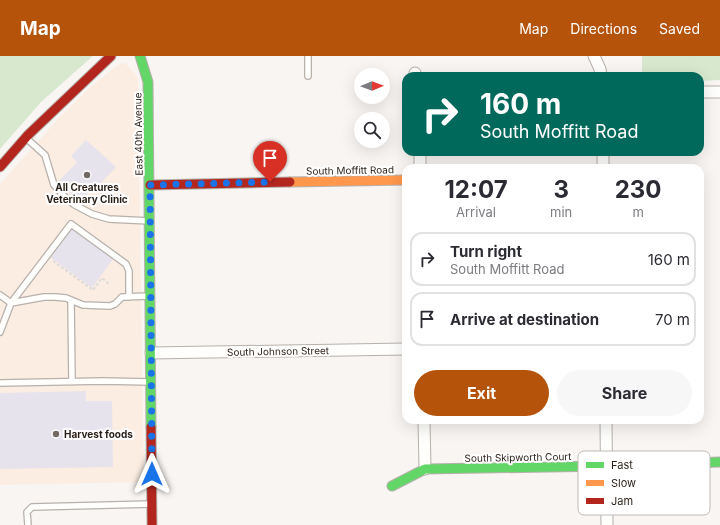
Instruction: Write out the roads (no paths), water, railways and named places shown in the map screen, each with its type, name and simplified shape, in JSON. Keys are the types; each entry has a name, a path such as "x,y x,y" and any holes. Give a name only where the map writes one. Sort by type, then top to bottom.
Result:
{"street":[{"path":"0,168 26,138 111,56"},
{"name":"East 40th Avenue","path":"140,56 148,82 152,525"},
{"path":"594,56 600,72"},
{"path":"704,92 720,92"},
{"name":"South Moffitt Road","path":"150,185 402,180"},
{"name":"South Johnson Street","path":"151,353 402,349"},
{"path":"424,424 425,469"},
{"path":"606,424 607,451"},
{"name":"South Skipworth Court","path":"710,462 720,462"},
{"name":"South Skipworth Court","path":"392,486 425,469 578,466"}],"lane":[{"path":"308,56 308,76"},
{"path":"26,138 45,155 54,185 75,205 92,214 109,219 150,221"},
{"path":"0,332 2,318 11,303 71,224 126,264 129,270 129,296"},
{"path":"0,294 11,303 49,297 66,298 83,306 110,306 115,304 122,297 150,296"},
{"path":"71,300 72,382"},
{"path":"0,383 151,382"},
{"path":"28,525 28,512 32,507 152,504"}],"place":[{"name":"All Creatures Veterinary Clinic","path":"87,175"},
{"name":"Harvest foods","path":"56,434"}]}
